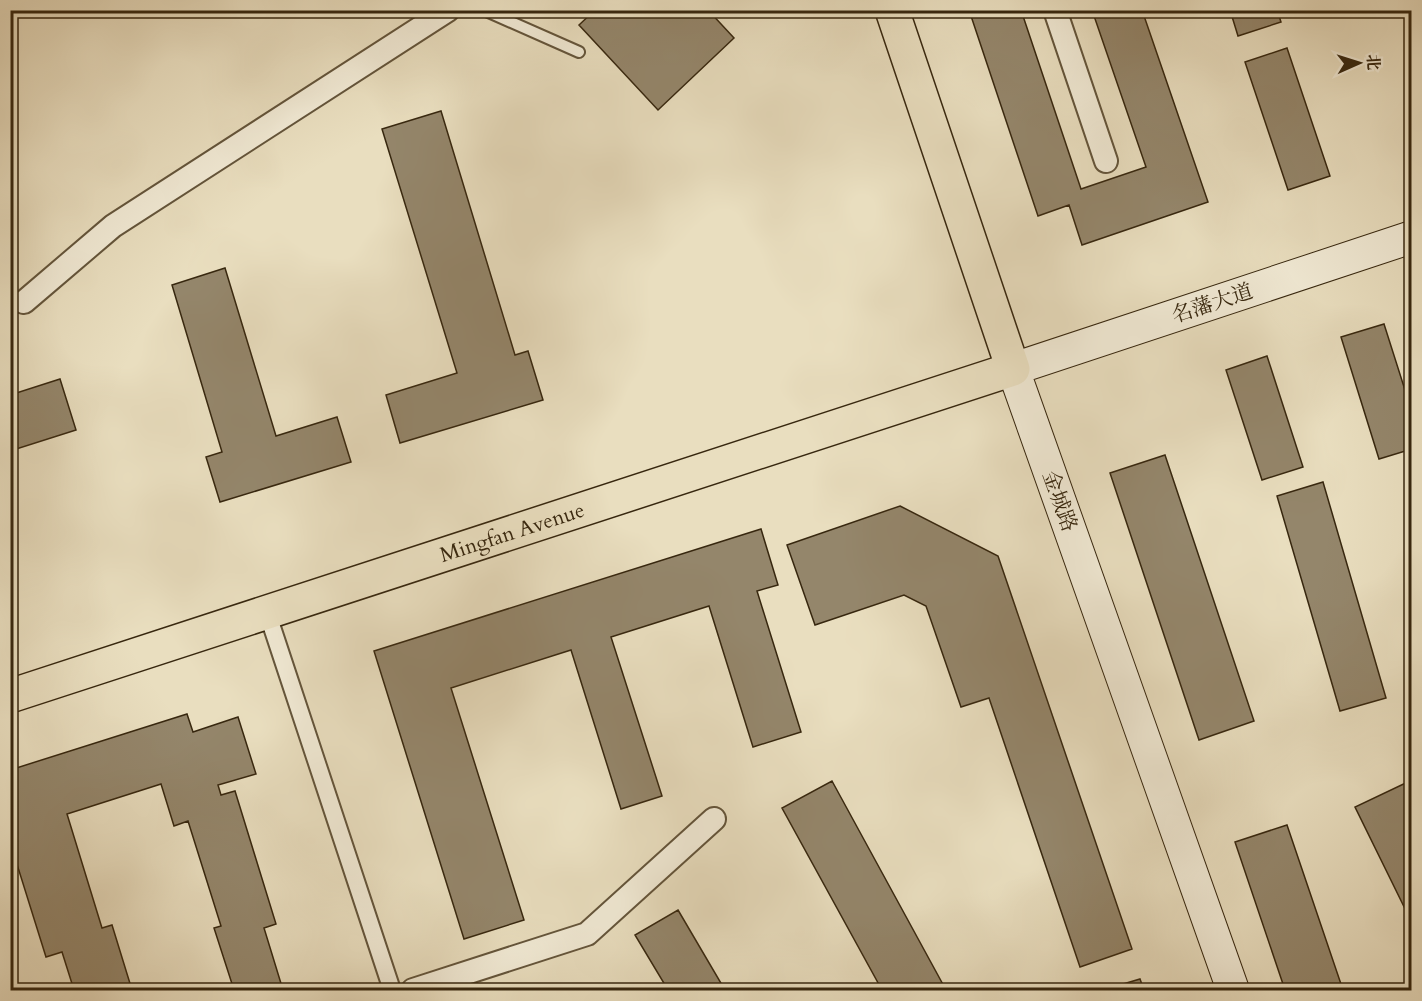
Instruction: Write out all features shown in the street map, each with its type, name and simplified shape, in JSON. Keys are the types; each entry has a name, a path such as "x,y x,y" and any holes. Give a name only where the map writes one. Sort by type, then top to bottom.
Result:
{"main road":[{"name":"金城路","path":"892,10 1013,369 1233,990"},
{"name":"名藩大道","path":"1013,369 1412,237"},
{"name":"Mingfan Avenue","path":"10,696 1013,369"}],"street":[{"path":"24,302 113,226 448,10"},
{"path":"1055,10 1106,161"},
{"path":"267,612 392,990"},
{"path":"413,990 587,934 714,819"}],"lane":[{"path":"484,10 579,52"}],"building":[{"path":"595,10 708,10 734,38 658,110 579,25"},
{"path":"969,10 1021,10 1081,189 1146,167 1092,10 1142,10 1208,202 1082,245 1069,205 1038,216"},
{"path":"1230,10 1277,10 1281,22 1238,36"},
{"path":"1287,48 1330,176 1288,190 1245,62"},
{"path":"441,111 515,355 528,351 543,400 400,443 386,395 457,373 382,129"},
{"path":"225,268 276,436 337,417 351,462 220,502 206,457 222,452 172,285"},
{"path":"1384,324 1412,412 1412,449 1379,459 1341,337"},
{"path":"1267,356 1303,467 1262,480 1226,370"},
{"path":"60,379 76,430 10,451 10,395"},
{"path":"1165,455 1254,721 1199,740 1110,473"},
{"path":"1323,482 1386,698 1340,711 1277,496"},
{"path":"900,506 998,556 1132,949 1080,967 989,698 961,707 926,606 904,595 815,625 787,545"},
{"path":"761,529 778,585 757,591 801,732 753,747 709,606 611,637 662,796 621,809 571,650 451,688 524,920 464,939 374,651"},
{"path":"187,714 193,732 238,717 256,774 218,785 221,795 235,791 276,924 264,928 283,990 234,990 214,928 221,926 188,821 174,826 161,784 67,814 102,928 112,925 132,990 74,990 62,952 46,957 10,842 10,770"},
{"path":"1412,780 1412,923 1355,807"},
{"path":"832,781 946,990 882,990 782,808"},
{"path":"1287,825 1343,990 1285,990 1235,842"},
{"path":"678,910 725,990 668,990 635,935"},
{"path":"1140,979 1144,990 1103,990"}]}
